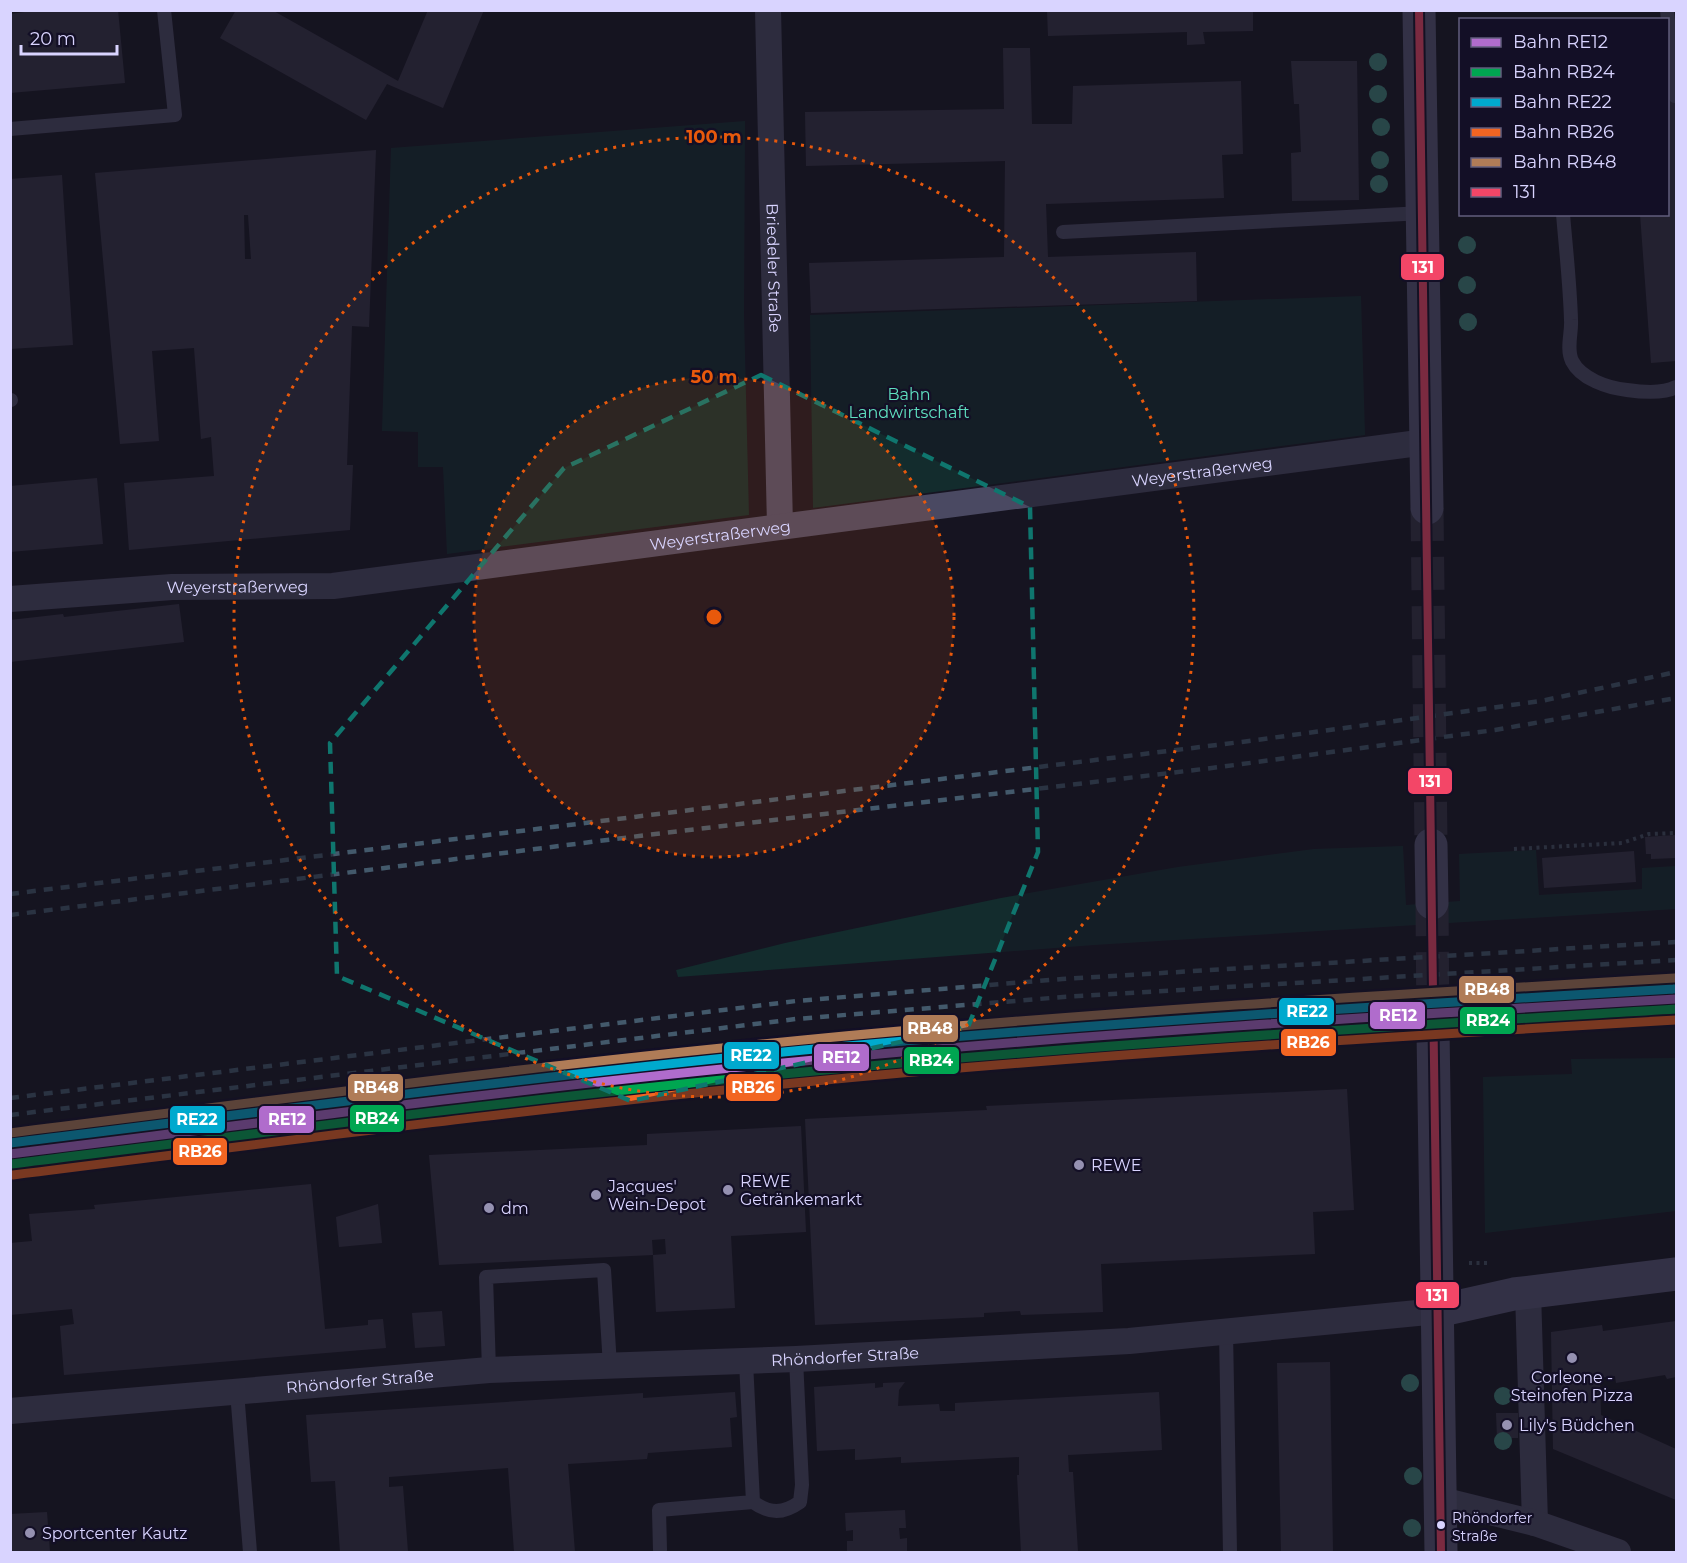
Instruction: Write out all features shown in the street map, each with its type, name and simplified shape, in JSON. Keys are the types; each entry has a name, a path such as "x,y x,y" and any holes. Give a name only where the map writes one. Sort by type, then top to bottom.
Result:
{"street":[{"name":"Briedeler Straße","path":"768,10 780,526"},
{"path":"1419,10 1427,508"},
{"name":"Weyerstraßerweg","path":"10,599 172,587 333,586 1426,442"},
{"path":"1431,845 1432,903"},
{"path":"1433,1031 1441,1552"},
{"name":"Rhöndorfer Straße","path":"10,1411 489,1370 746,1362 1129,1341 1438,1311 1492,1297 1677,1274"},
{"path":"1528,1292 1535,1522"},
{"path":"1440,1500 1535,1522 1618,1552"}],"lane":[{"path":"10,129 176,115 164,10"},
{"path":"1670,12 1669,38 1675,96"},
{"path":"1063,232 1423,213"},
{"path":"1563,216 1572,322 1569,351 1572,360 1578,369 1591,379 1606,385 1643,392 1675,389"},
{"path":"489,1370 486,1277 604,1270 610,1366"},
{"path":"1226,1332 1230,1552"},
{"path":"660,1550 659,1510 753,1502 765,1511 788,1510 800,1502 796,1359"},
{"path":"746,1362 753,1502"},
{"path":"237,1392 250,1552"}],"path":[{"path":"1514,849 1622,843 1649,834 1677,833"}],"highlighted area":[{"path":"761,375 1030,507 1038,852 968,1027 631,1101 337,976 330,743 564,468"}],"green space":[{"path":"745,121 744,315 749,515 447,554 443,467 418,467 418,432 382,431 391,148"},
{"name":"Bahn Landwirtschaft","path":"1361,296 1365,435 813,508 810,315"},
{"path":"1403,846 1406,905 1460,901 1459,854 1536,850 1539,895 1642,889 1642,868 1676,866 1676,909 1094,945 678,977 676,970 785,943 1001,898 1178,867 1314,849"},
{"path":"1676,1058 1676,1211 1485,1233 1483,1077 1572,1074 1571,1059"}],"building":[{"path":"39,10 118,10 125,83 10,93 10,14"},
{"path":"236,10 272,10 398,81 428,10 484,10 443,108 387,84 366,120 220,38"},
{"path":"1047,10 1253,10 1253,31 1203,32 1205,44 1187,45 1187,32 1048,36"},
{"path":"1003,48 1030,48 1032,124 1072,124 1073,86 1241,81 1243,154 1222,155 1224,198 1046,204 1048,257 1196,252 1197,301 811,313 809,263 1004,257 1005,161 806,166 805,112 1004,109"},
{"path":"1291,61 1357,61 1359,200 1292,201 1291,153 1301,152 1299,104 1294,104"},
{"path":"1676,96 1676,361 1651,363 1640,216 1669,216 1669,97"},
{"path":"376,150 369,327 352,326 347,465 353,465 350,530 129,550 124,483 214,476 211,437 201,439 194,348 152,351 159,441 120,444 95,173","holes":["244,215 248,215 251,259 245,259"]},
{"path":"62,175 73,345 10,349 10,179"},
{"path":"97,478 103,544 10,552 10,486"},
{"path":"179,604 184,642 10,662 10,620 63,614 64,617"},
{"path":"1676,835 1676,858 1651,859 1651,854 1646,854 1645,837"},
{"path":"1634,851 1636,882 1544,888 1542,858"},
{"name":"REWE","path":"1347,1089 1354,1210 1313,1212 1315,1254 1101,1264 1103,1312 1021,1315 1020,1311 984,1313 984,1317 815,1325 805,1119 987,1110 986,1106"},
{"path":"801,1126 806,1232 731,1236 735,1308 656,1312 653,1255 439,1265 429,1155 647,1145 647,1134","holes":["665,1239 666,1254 653,1255 652,1240"]},
{"path":"311,1184 325,1329 368,1325 368,1320 383,1319 386,1348 64,1375 60,1326 74,1324 72,1309 10,1315 10,1243 32,1241 29,1214 95,1209 94,1205"},
{"path":"378,1204 382,1243 339,1247 336,1217"},
{"path":"442,1311 445,1346 415,1348 412,1313"},
{"path":"1676,1321 1676,1377 1667,1379 1665,1375 1616,1383 1615,1376 1600,1378 1601,1415 1676,1449 1676,1500 1553,1449 1551,1332 1602,1325 1603,1331"},
{"path":"1330,1362 1333,1552 1281,1552 1277,1363"},
{"path":"905,1382 899,1390 898,1406 939,1404 940,1411 955,1411 955,1403 1159,1392 1162,1450 1068,1455 1069,1472 1073,1472 1078,1552 1021,1552 1017,1475 1019,1475 1019,1457 901,1463 901,1457 855,1460 855,1449 817,1451 814,1387 875,1383 875,1388 883,1387 883,1383"},
{"path":"735,1392 737,1417 730,1418 732,1447 648,1453 647,1459 568,1464 575,1552 514,1552 508,1468 389,1477 389,1487 403,1486 408,1552 340,1552 335,1481 311,1482 306,1415 643,1393 643,1398"},
{"name":"Lily's Büdchen","path":"1496,1413 1518,1413 1518,1438 1497,1438"},
{"path":"905,1510 906,1528 899,1528 900,1539 907,1538 907,1552 847,1552 847,1541 853,1541 853,1530 846,1531 845,1513"},
{"name":"Sportcenter Kautz","path":"47,1512 50,1552 10,1552 10,1514"}],"tunnel":[{"path":"1427,508 1431,845"},
{"path":"1432,903 1433,1031"}],"railway":[{"path":"10,894 1249,741 1541,701 1676,672"},
{"path":"10,915 639,836 1220,767 1495,730 1676,698"},
{"path":"10,1098 796,1001 1062,979 1676,942"},
{"path":"10,1115 796,1019 1063,997 1676,960"}],"rail line":[{"name":"RB48","path":"10,1133 505,1072 803,1040 1130,1013 1675,978"},
{"name":"RE22","path":"10,1143 506,1082 804,1050 1131,1023 1675,989"},
{"name":"RE12","path":"10,1154 506,1093 804,1061 1131,1034 1676,999"},
{"name":"RB24","path":"11,1164 506,1103 804,1072 1349,1029 1676,1009"},
{"name":"RB26","path":"13,1175 508,1114 805,1082 1132,1055 1676,1020"}],"transit line":[{"name":"131","path":"1419,10 1441,1552"}],"place":[{"name":"REWE","path":"1079,1165"},
{"name":"REWE Getränkemarkt","path":"728,1190"},
{"name":"Jacques' Wein-Depot","path":"596,1195"},
{"name":"dm","path":"489,1208"},
{"name":"Corleone - Steinofen Pizza","path":"1572,1358"},
{"name":"Lily's Büdchen","path":"1507,1425"},
{"name":"Rhöndorfer Straße","path":"1441,1525"},
{"name":"Sportcenter Kautz","path":"30,1533"}]}
